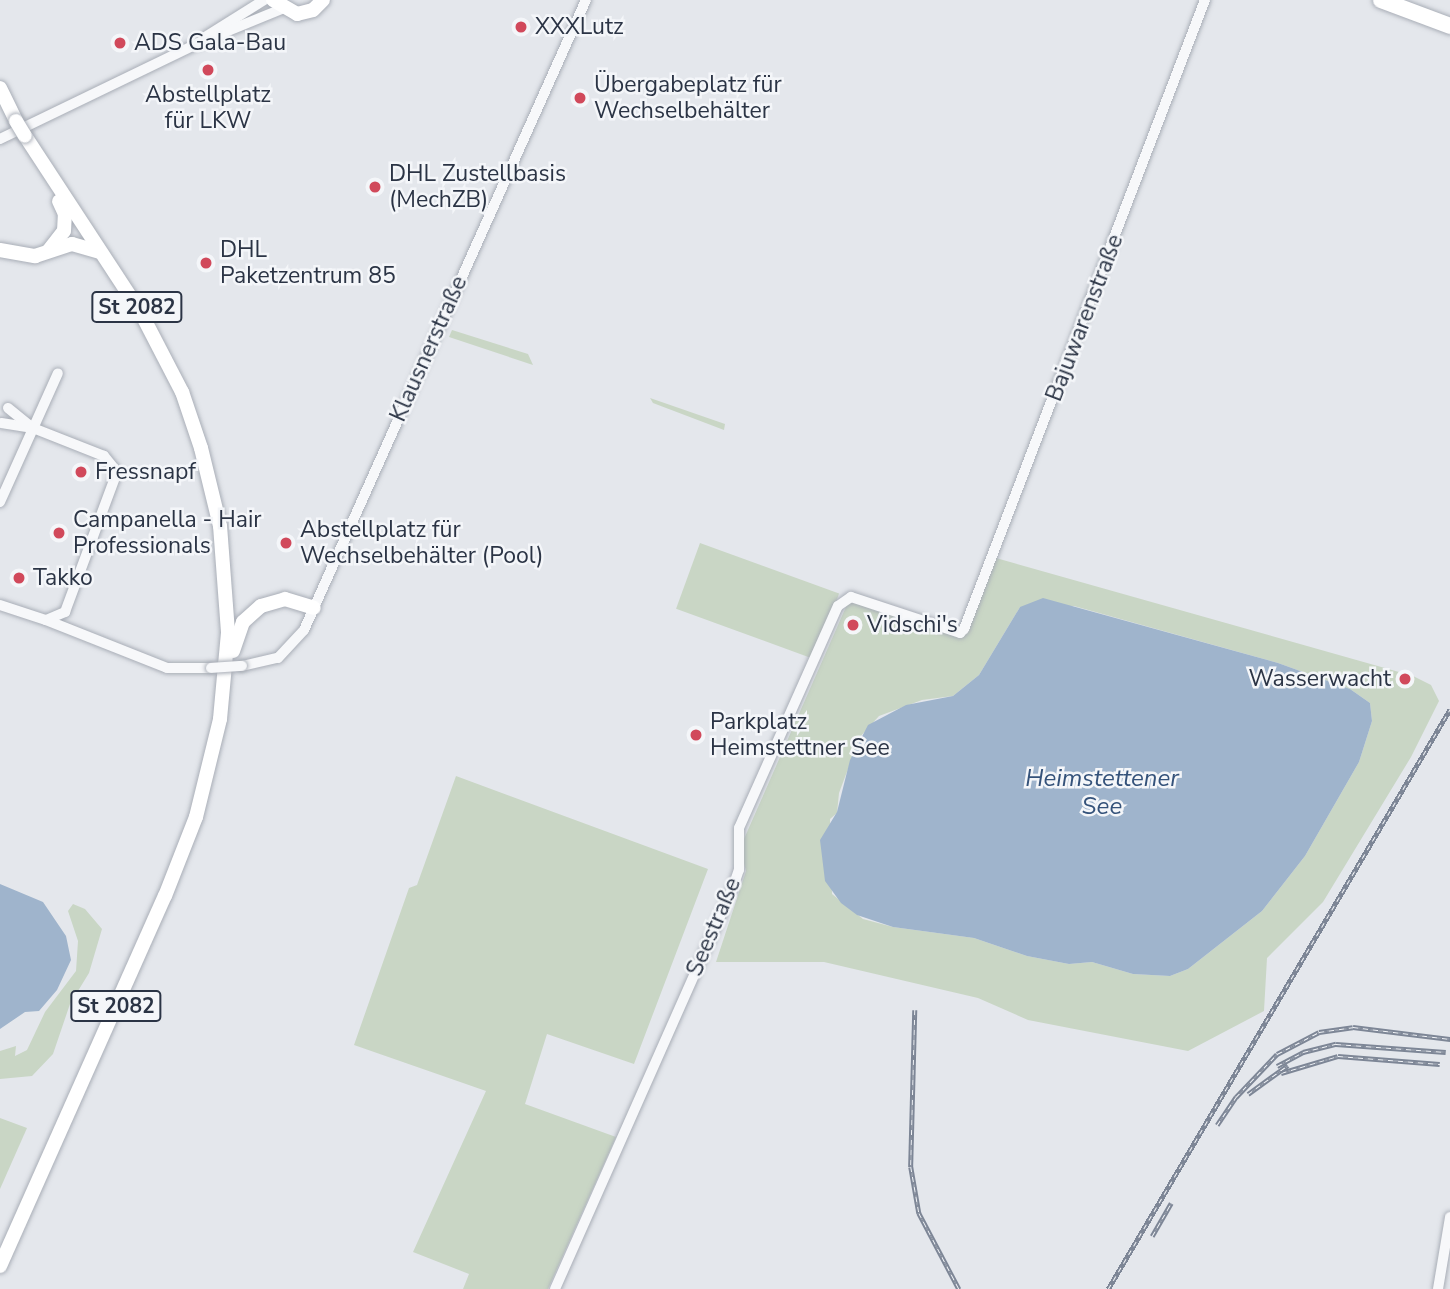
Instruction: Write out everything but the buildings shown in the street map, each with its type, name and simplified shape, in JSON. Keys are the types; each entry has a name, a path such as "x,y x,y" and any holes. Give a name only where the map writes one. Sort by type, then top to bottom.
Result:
{"highway":[{"path":"1381,0 1450,26"}],"main road":[{"path":"277,5 304,13 323,0"},
{"name":"St 2082","path":"0,88 25,136 102,252 169,365 192,419 212,486 228,601 222,702 204,793 182,855 0,1264"},
{"path":"45,253 60,239 66,223 47,172"},
{"path":"0,250 23,257 72,244 102,252"},
{"path":"222,702 230,689 237,634 251,613 285,599 314,608"}],"street":[{"path":"201,42 218,25 264,0"},
{"name":"Klausnerstraße","path":"80,632 167,668 242,666 272,661 286,653 300,638 586,0"},
{"name":"Bajuwarenstraße","path":"960,633 994,556 1205,0"},
{"path":"0,139 277,5"},
{"path":"0,502 58,373"},
{"path":"4,407 33,428 104,456 117,472 63,612 46,620"},
{"path":"1,423 10,418 4,407"},
{"path":"1,423 19,430 33,428"},
{"name":"Seestraße","path":"555,1289 733,887 739,870 739,828 838,606 850,597 960,633"},
{"path":"0,605 80,632"},
{"path":"63,612 80,632"},
{"path":"1438,1289 1450,1217"}],"green space":[{"path":"452,330 528,354 533,365 449,337"},
{"path":"650,398 725,424 724,430 653,403"},
{"path":"700,543 839,594 815,659 676,609"},
{"path":"996,558 1413,676 1431,685 1439,701 1411,757 1323,902 1267,958 1264,1011 1188,1051 1028,1020 978,998 824,962 716,962 746,871 740,848 849,600 963,637","holes":["1074,606 1278,663 1350,689 1370,703 1372,721 1359,762 1305,856 1262,911 1188,969 1170,976 1133,974 1092,962 1069,964 1027,956 974,938 893,927 863,919 832,894 830,819 837,813 839,793 860,737 879,716 922,700 953,696 979,675 1020,607"]},
{"path":"456,776 708,869 634,1064 547,1034 525,1104 616,1137 548,1289 463,1289 469,1274 413,1252 486,1091 354,1045 409,888 417,885"},
{"path":"73,904 85,909 102,929 89,973 70,1004 53,1054 32,1076 0,1079 0,1051 16,1046 15,1056 27,1050 45,1012 76,971 78,941 68,911"},
{"path":"0,1118 27,1128 0,1189"}],"water":[{"name":"Heimstettener See","path":"1043,598 1278,663 1350,689 1370,703 1372,721 1359,762 1305,856 1262,911 1188,969 1170,976 1133,974 1092,962 1069,964 1027,956 974,938 893,927 857,915 841,903 825,881 820,840 837,812 850,760 868,725 906,705 953,696 979,675 1020,607"},
{"path":"0,884 43,902 66,936 71,960 57,990 39,1011 25,1012 0,1029"}],"railway":[{"path":"1108,1289 1450,709"},
{"path":"915,1010 911,1167 919,1213 959,1289"},
{"path":"1217,1125 1236,1097 1277,1054 1319,1032 1353,1027 1450,1039"},
{"path":"1277,1066 1303,1052 1336,1044 1446,1052"},
{"path":"1281,1073 1338,1056 1440,1064"},
{"path":"1248,1094 1288,1065"},
{"path":"1152,1236 1171,1203"}],"place":[{"name":"XXXLutz","path":"521,27"},
{"name":"ADS Gala-Bau","path":"120,43"},
{"name":"Abstellplatz für LKW","path":"208,70"},
{"name":"Übergabeplatz für Wechselbehälter","path":"580,98"},
{"name":"DHL Zustellbasis (MechZB)","path":"375,187"},
{"name":"DHL Paketzentrum 85","path":"206,263"},
{"name":"Fressnapf","path":"81,472"},
{"name":"Campanella - Hair Professionals","path":"59,533"},
{"name":"Abstellplatz für Wechselbehälter (Pool)","path":"286,543"},
{"name":"Takko","path":"19,578"},
{"name":"Vidschi's","path":"853,625"},
{"name":"Wasserwacht","path":"1405,679"},
{"name":"Parkplatz Heimstettner See","path":"696,735"}]}
